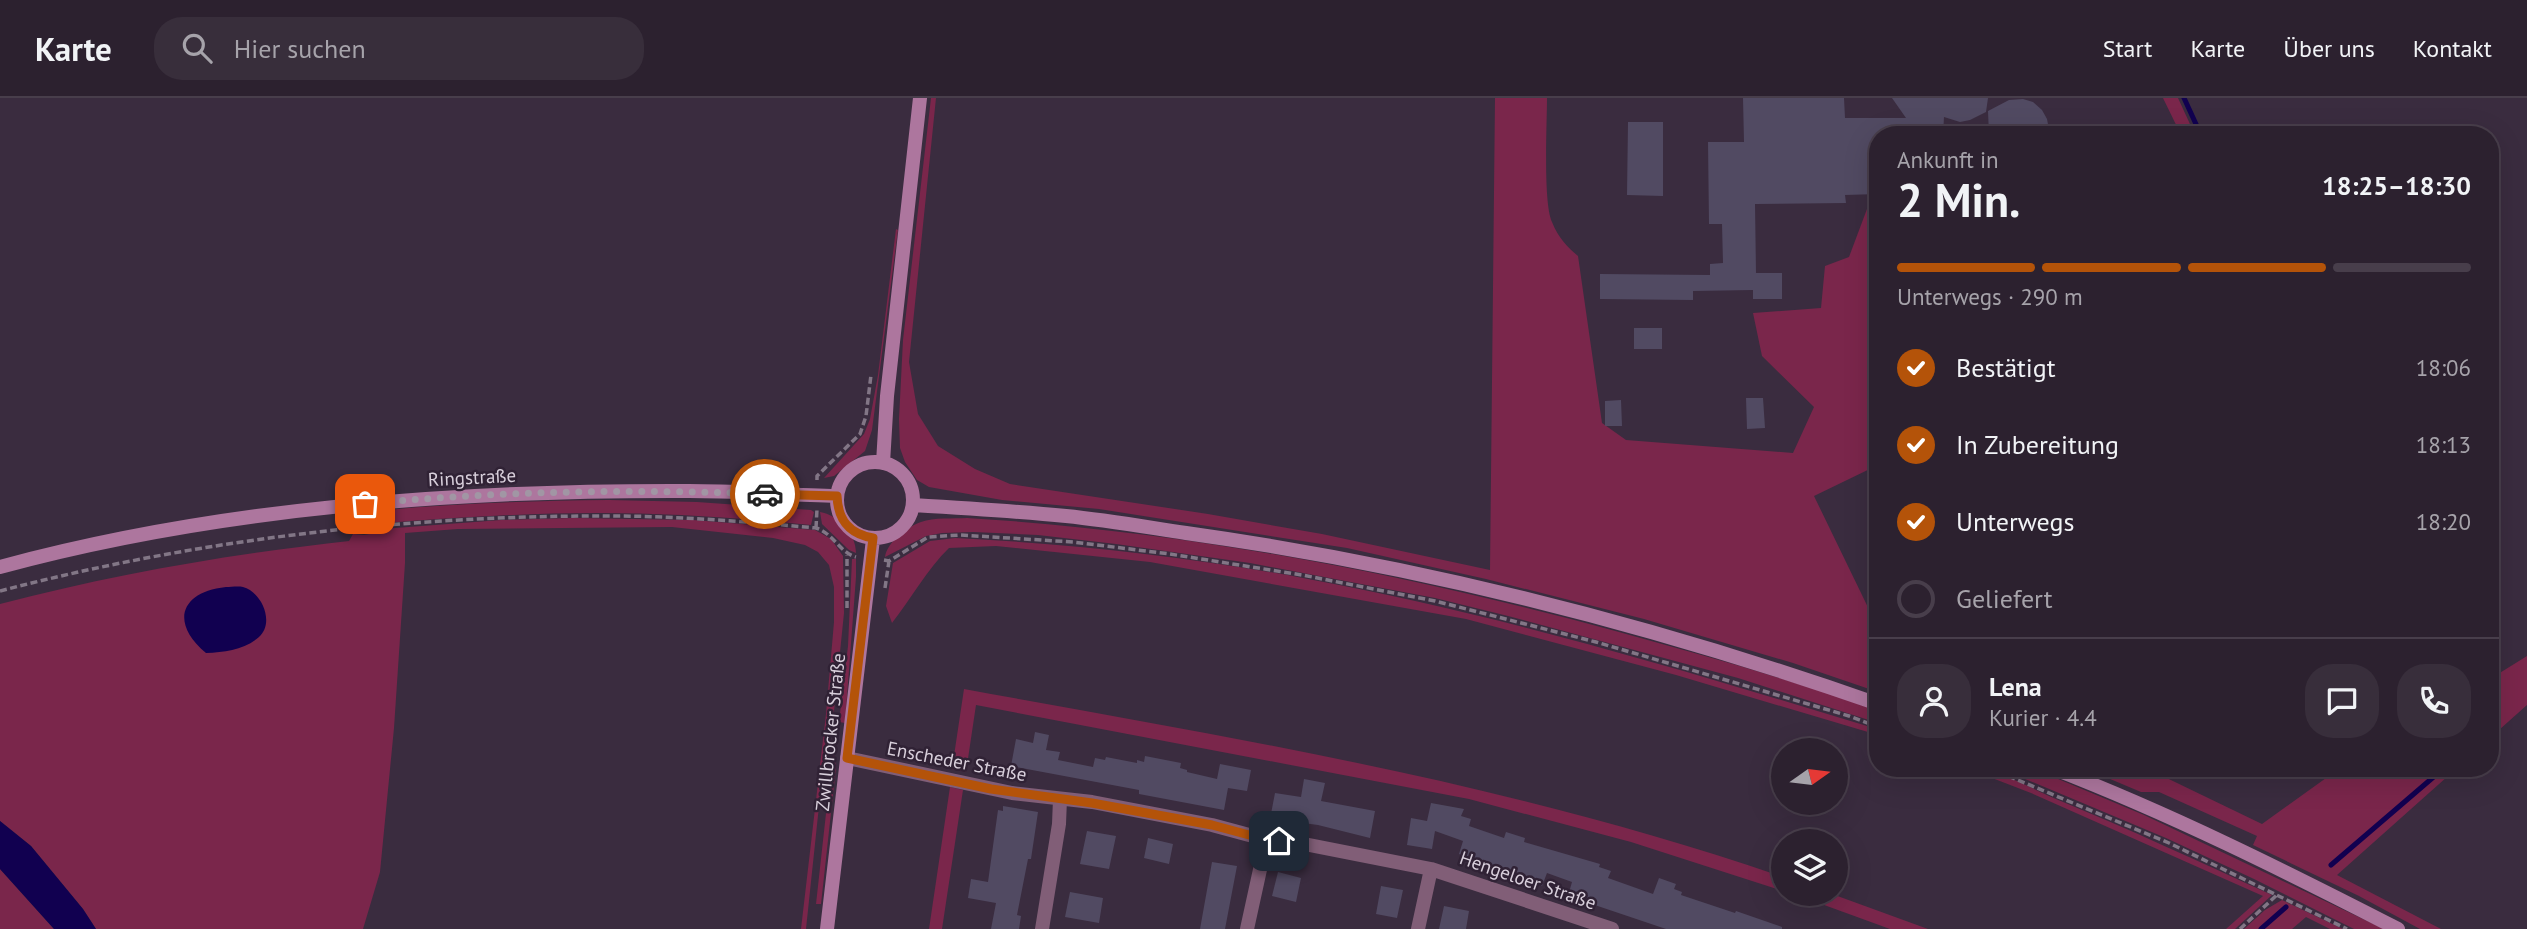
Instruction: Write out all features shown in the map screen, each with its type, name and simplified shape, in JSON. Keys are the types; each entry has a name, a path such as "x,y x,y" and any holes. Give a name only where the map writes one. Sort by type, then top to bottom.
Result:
{"main road":[{"path":"883,463 887,396 920,98"},
{"path":"883,463 903,474 912,494 913,505 904,526 884,538 861,536 842,520 837,496 845,477 853,469 863,464 883,463"},
{"name":"Ringstraße","path":"0,567 40,556 181,529 420,498 691,491 837,496"},
{"path":"913,505 1068,516 1275,545 1423,574 1586,614 1776,668 1869,701"},
{"name":"Zwillbrocker Straße","path":"827,929 873,538"},
{"path":"2075,777 2290,873 2398,929"}],"street":[{"name":"Enscheder Straße","path":"847,758 1012,793 1092,803 1212,825 1264,839 1294,842 1386,860"},
{"path":"1042,929 1059,824 1060,799"},
{"path":"1247,929 1264,839"},
{"name":"Hengeloer Straße","path":"1386,860 1431,869 1612,929"},
{"name":"Hengeloer Straße","path":"1418,929 1431,869"}],"path":[{"path":"816,528 817,476 860,434 866,416 873,363"},
{"path":"0,591 55,577 192,550 390,525 489,518 589,516 716,519 816,528 827,532 847,555 889,561 928,537 960,535 1087,544 1302,575 1435,601 1596,642 1869,724"},
{"path":"2011,777 2169,843 2347,929"},
{"path":"2240,929 2278,894"}],"shaded area":[{"path":"931,98 936,98 909,362 918,414 938,446 975,469 1010,484 1322,534 1490,570 1495,98 1547,98 1546,181 1549,212 1560,237 1578,256 1602,423 1626,440 1793,453 1814,407 1762,356 1753,313 1821,308 1825,266 1849,257 1869,209 1869,469 1814,496 1869,609 1869,689 1793,663 1644,619 1486,579 1347,548 1099,509 1002,500 929,487 917,480 905,462 900,448 903,340"},
{"path":"2163,98 2178,98 2191,126 2177,126"},
{"path":"896,229 898,230 872,430 865,451 834,476 824,478 864,434 870,419"},
{"path":"609,500 697,502 814,512 811,525 705,516 598,513 486,516 373,524 376,511 492,503"},
{"path":"820,512 845,526 853,539 856,553 849,550 822,524"},
{"path":"967,518 1132,533 1214,544 1377,574 1539,611 1717,659 1869,708 1869,720 1738,678 1508,616 1435,598 1250,563 1038,535 973,532 926,536 885,557 890,546 904,531 932,519"},
{"path":"501,520 693,520 815,530 831,539 843,556 844,613 833,721 828,721 806,929 801,929 826,714 834,622 834,587 829,565 818,552 805,545 773,538 672,527 458,529 405,533 394,728 380,872 363,929 96,929 31,846 0,821 0,604 173,566 349,541 353,534 364,535 381,532 382,529"},
{"path":"955,538 1044,544 1177,558 1379,593 1520,626 1659,664 1867,726 1869,732 1676,675 1466,619 1150,562 996,546 949,548 926,574 892,623 886,606 893,563 930,541"},
{"path":"852,559 856,559 856,577 845,723 839,722 848,646"},
{"path":"226,587 243,587 256,595 266,616 264,631 241,648 206,653 187,631 185,611 198,595"},
{"path":"2527,656 2527,705 2499,730 2499,673"},
{"path":"964,689 1275,746 1480,790 1582,816 1771,873 1771,887 1631,842 1469,799 976,705 966,772 952,769"},
{"path":"833,750 836,767 821,904 816,904"},
{"path":"1989,777 2012,779 2272,895 2235,929 2226,929 2263,896"},
{"path":"2020,777 2053,777 2144,815 2384,929 2354,929 2166,838"},
{"path":"2105,777 2165,777 2262,824 2327,777 2447,777 2337,875 2441,929 2420,929 2253,845 2257,836 2159,792 2141,792"},
{"path":"950,787 963,790 942,929 929,929"},
{"path":"0,821 31,846 96,929 54,929 0,869"},
{"path":"0,869 54,929 0,929"},
{"path":"1848,900 1928,929 1890,929 1827,906 1848,906"},
{"path":"2282,900 2343,929 2330,929 2306,917 2292,929 2244,929 2265,910"}],"building":[{"path":"1743,98 1844,98 1845,118 1906,118 1892,98 1988,98 1986,112 1970,120 1960,122 1944,117 1944,126 1869,126 1869,194 1845,195 1846,203 1755,204 1756,273 1782,273 1782,299 1753,299 1753,290 1693,291 1693,300 1600,299 1600,274 1710,275 1710,264 1723,263 1722,224 1709,224 1708,142 1744,142"},
{"path":"2023,99 2033,102 2042,110 2048,126 1989,126 1988,111 2009,100"},
{"path":"1628,122 1663,122 1663,196 1627,195"},
{"path":"1634,328 1662,328 1662,349 1634,349"},
{"path":"1746,398 1763,398 1765,428 1747,429"},
{"path":"1621,400 1622,426 1605,426 1605,401"},
{"path":"1035,732 1049,735 1046,750 1060,752 1058,760 1093,767 1095,758 1105,760 1106,757 1137,763 1137,760 1144,762 1145,756 1181,763 1180,768 1187,772 1217,779 1220,764 1251,770 1247,791 1228,788 1224,810 1139,794 1139,790 1011,766 1016,739 1033,743"},
{"path":"1304,779 1325,783 1321,801 1375,811 1370,838 1318,825 1270,819 1275,793 1301,797"},
{"path":"1431,803 1464,809 1461,816 1471,819 1469,826 1504,838 1506,832 1525,838 1524,842 1600,864 1599,867 1611,871 1608,878 1653,894 1659,878 1676,884 1674,889 1682,892 1681,895 1735,913 1736,911 1782,929 1666,929 1568,896 1572,882 1547,873 1542,886 1459,854 1463,841 1435,831 1432,849 1407,845 1411,818 1427,821"},
{"path":"1003,806 1038,812 1031,859 1028,859 1017,915 1021,916 1019,929 991,929 996,903 968,898 971,879 988,882 998,810 1003,811"},
{"path":"1087,831 1116,836 1109,869 1080,864"},
{"path":"1148,838 1173,844 1169,864 1144,858"},
{"path":"1212,862 1237,866 1225,929 1200,929"},
{"path":"1278,872 1301,878 1296,902 1272,896"},
{"path":"1381,886 1403,890 1397,918 1376,914"},
{"path":"1070,892 1103,898 1099,923 1065,917"},
{"path":"1444,906 1469,911 1466,929 1439,929"}],"waterway":[{"path":"2184,98 2197,126"},
{"path":"2331,865 2434,777"},
{"path":"2261,929 2286,907"}],"way so far":[{"path":"365,504 420,498 551,493 691,491 765,494"}],"route":[{"path":"765,494 837,496 842,520 861,536 873,538 847,758 991,789 1092,803 1212,825 1234,833 1279,841"}]}
